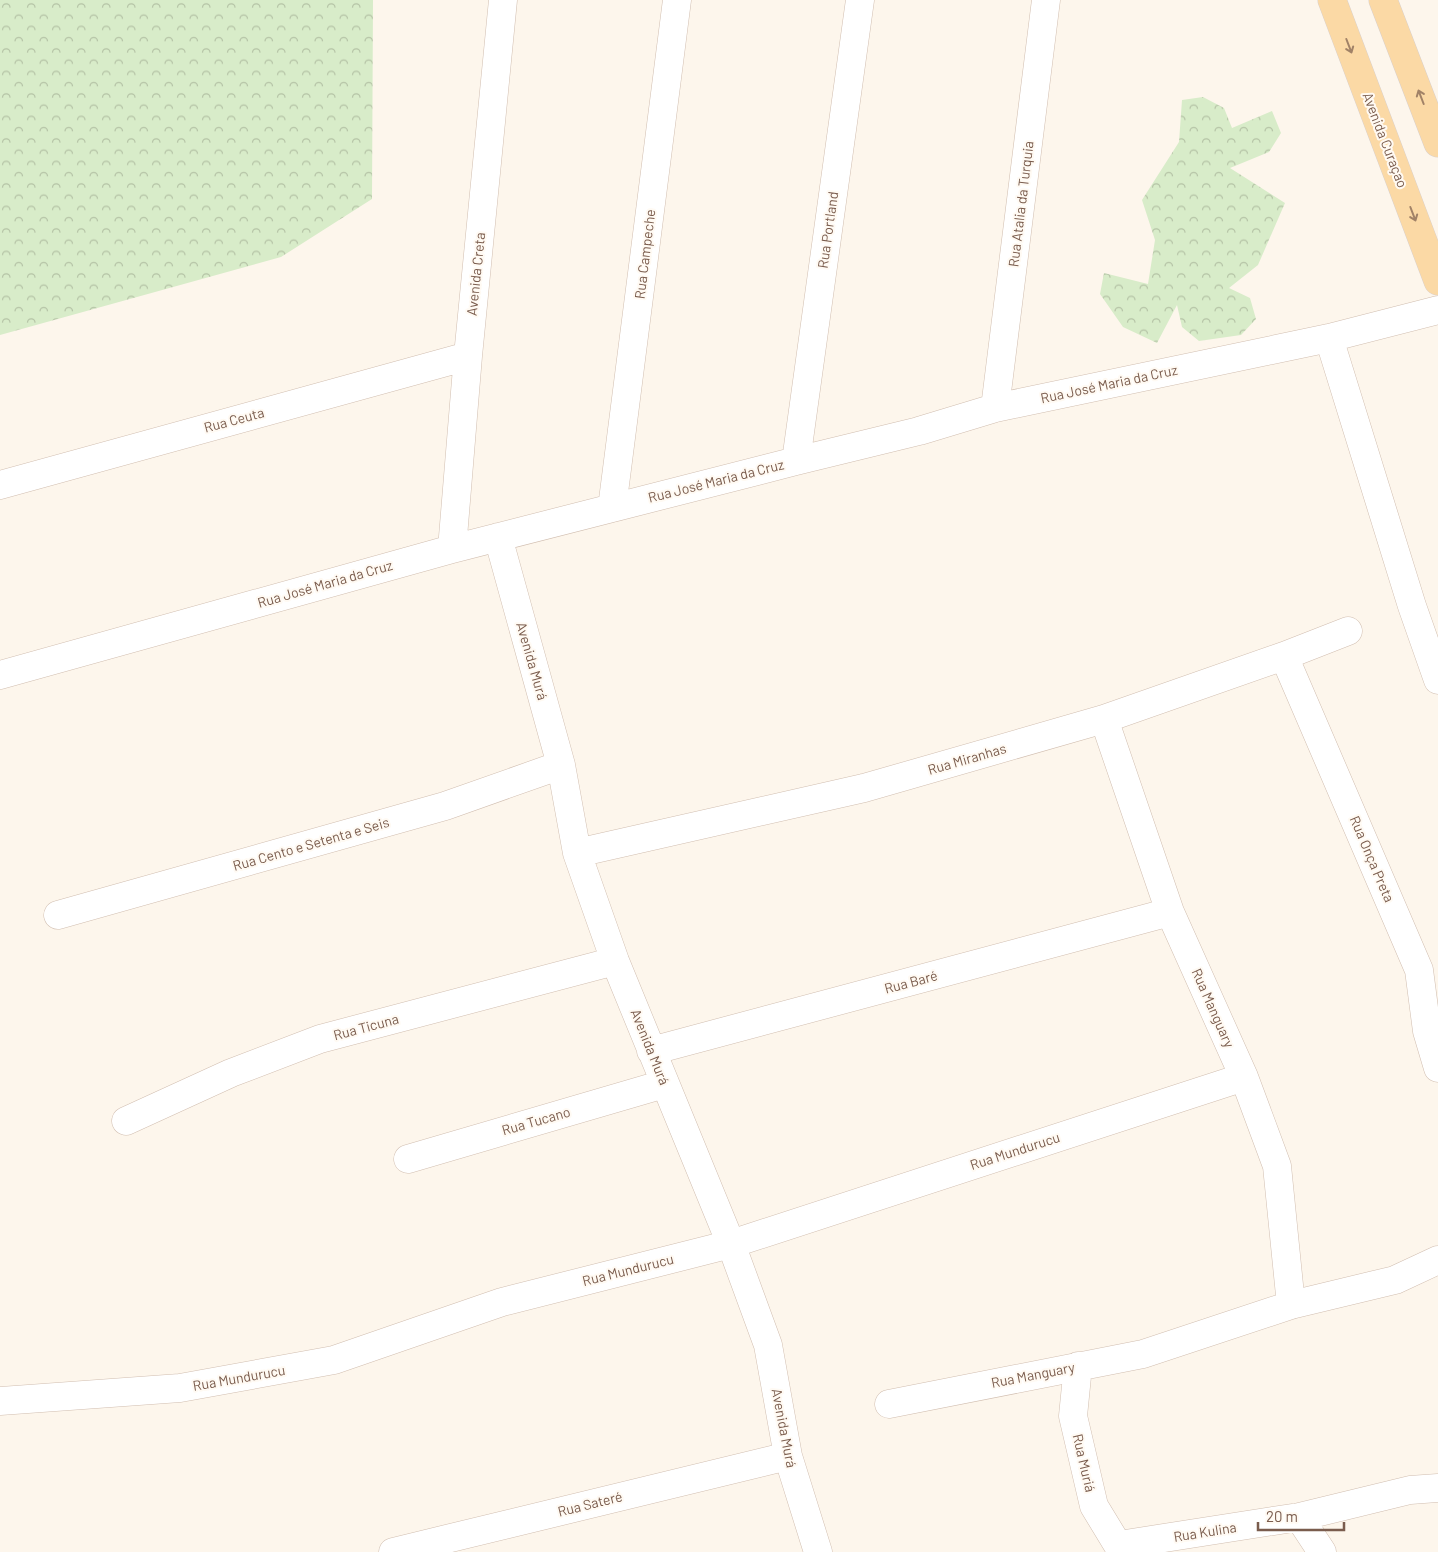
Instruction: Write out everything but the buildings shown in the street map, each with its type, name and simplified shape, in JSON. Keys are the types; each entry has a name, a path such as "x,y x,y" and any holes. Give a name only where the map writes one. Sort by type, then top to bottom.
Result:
{"main road":[{"name":"Avenida Curaçao","path":"1332,0 1431,240 1438,281"},
{"path":"1383,0 1438,143"}],"street":[{"name":"Avenida Creta","path":"452,548 468,356 503,0"},
{"name":"Rua Campeche","path":"612,508 677,0"},
{"name":"Rua Portland","path":"796,461 860,0"},
{"name":"Rua Atalia da Turquia","path":"995,408 1046,0"},
{"name":"Rua José Maria da Cruz","path":"0,675 452,548 796,461 919,432 995,408 1329,338 1438,310"},
{"path":"1329,338 1412,606 1438,680"},
{"name":"Rua Ceuta","path":"0,485 468,356"},
{"name":"Avenida Murá","path":"498,537 561,765 578,853 615,961 731,1244 768,1345 788,1456 818,1552"},
{"name":"Rua Miranhas","path":"578,853 864,788 1104,719 1284,656 1348,631"},
{"name":"Rua Onça Preta","path":"1284,656 1419,970 1428,1031 1438,1068"},
{"name":"Rua Manguary","path":"1104,719 1170,912 1244,1077 1277,1166 1291,1305"},
{"name":"Rua Cento e Setenta e Seis","path":"58,915 444,806 561,765"},
{"name":"Rua Baré","path":"651,1051 1170,912"},
{"name":"Rua Ticuna","path":"126,1121 231,1073 320,1039 615,961"},
{"name":"Rua Mundurucu","path":"0,1401 180,1388 334,1360 502,1302 731,1244 1244,1077"},
{"name":"Rua Tucano","path":"408,1159 664,1084"},
{"name":"Rua Manguary","path":"889,1404 1143,1354 1291,1305 1395,1280 1438,1260"},
{"name":"Rua Muriá","path":"1078,1366 1073,1416 1075,1425 1094,1506 1120,1549"},
{"name":"Rua Sateré","path":"392,1552 788,1456"},
{"name":"Rua Kulina","path":"1120,1549 1300,1516 1410,1490 1438,1488"},
{"path":"1300,1516 1322,1552"}],"green space":[{"path":"0,0 373,0 372,199 281,257 0,335"},
{"path":"1203,97 1224,108 1232,128 1272,111 1281,133 1269,152 1230,168 1285,203 1258,265 1229,288 1250,298 1256,319 1241,335 1199,341 1182,327 1177,305 1157,343 1123,327 1100,294 1104,273 1148,284 1155,240 1142,200 1179,142 1182,100"}]}
